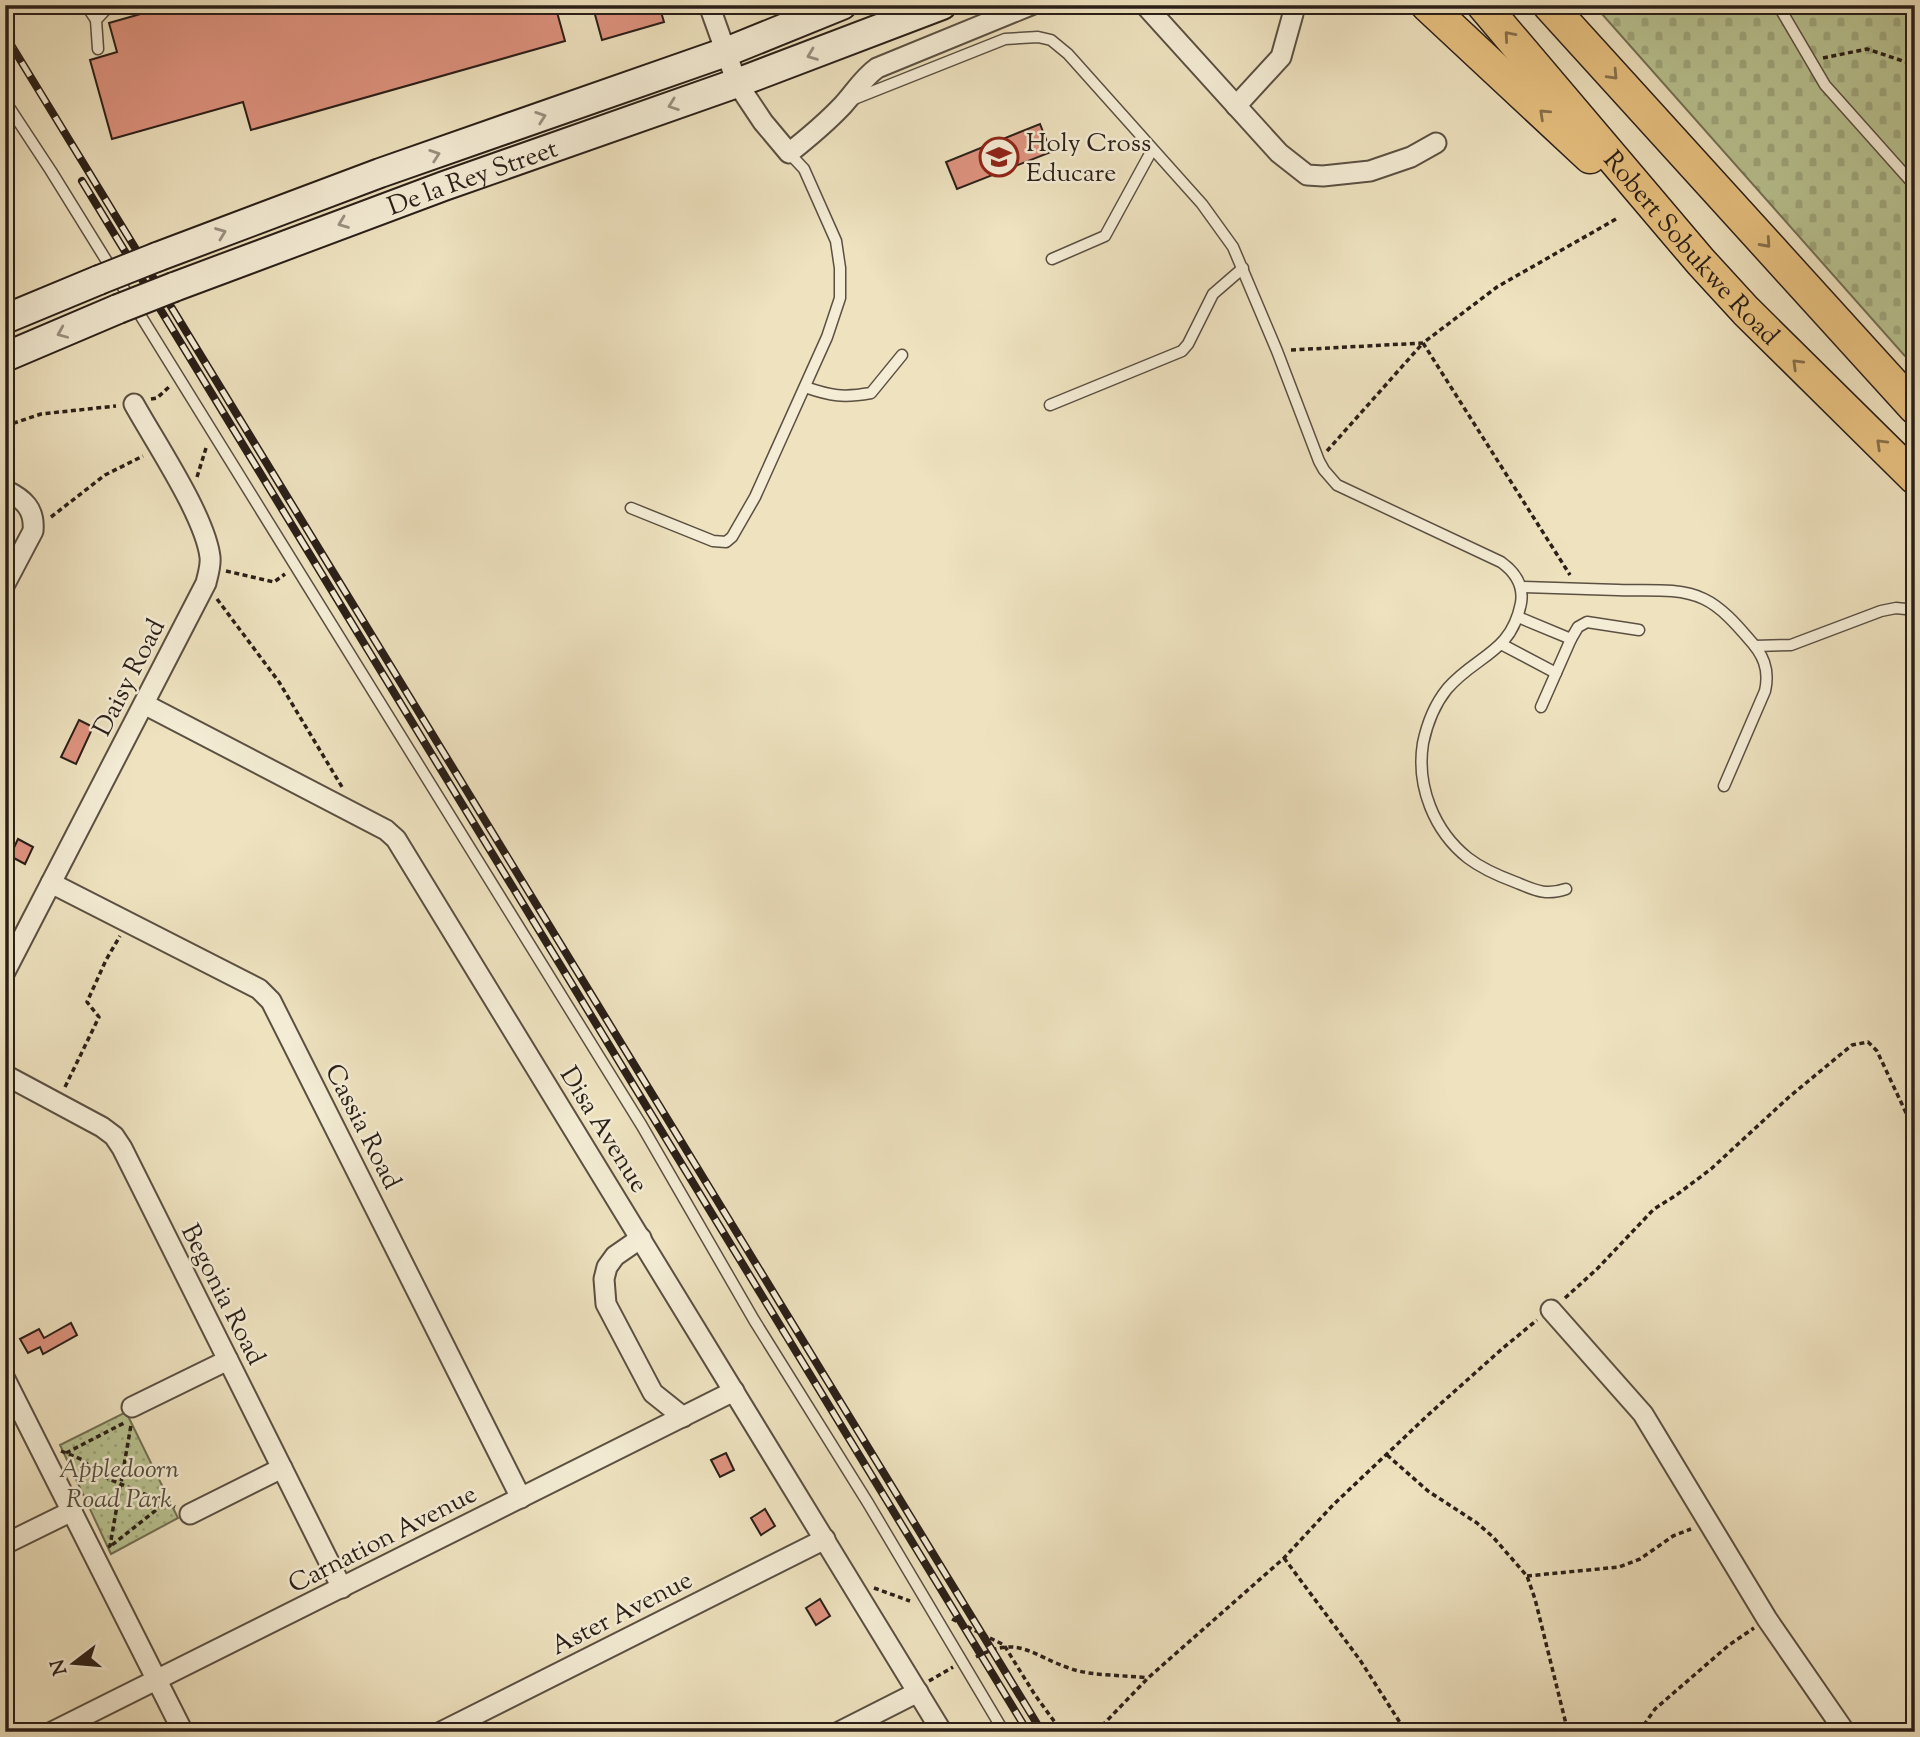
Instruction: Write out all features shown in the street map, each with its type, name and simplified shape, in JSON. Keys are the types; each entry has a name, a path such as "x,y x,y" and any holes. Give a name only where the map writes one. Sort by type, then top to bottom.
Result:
{"main road":[{"name":"De la Rey Street","path":"5,319 157,257 380,173 726,52 842,5"},
{"name":"De la Rey Street","path":"5,357 174,287 433,190 737,83 942,5"},
{"path":"1427,5 1701,262"},
{"name":"Robert Sobukwe Road","path":"1483,5 1701,262 1788,355 1915,478"},
{"name":"Robert Sobukwe Road","path":"1549,5 1915,408"}],"street":[{"path":"709,5 737,83 762,122 789,153 844,103 865,76 877,68 1031,5"},
{"path":"1145,5 1279,153 1307,174 1323,176 1370,172 1411,157 1436,144"},
{"path":"1236,106 1281,57 1293,14"},
{"path":"134,404 189,503 207,543 208,576"},
{"path":"5,490 20,498 30,510 33,531 5,584"},
{"name":"Daisy Road","path":"5,972 208,576"},
{"name":"Disa Avenue","path":"144,704 386,830 396,839 942,1732"},
{"name":"Cassia Road","path":"51,883 259,989 271,1001 520,1498"},
{"name":"Begonia Road","path":"5,1075 102,1127 118,1142 342,1588"},
{"path":"641,1238 615,1256 607,1267 604,1293 648,1387 683,1417"},
{"path":"1551,1310 1643,1414 1767,1619 1845,1732"},
{"path":"131,1414 228,1360"},
{"path":"5,1379 72,1511 102,1551 157,1680 183,1732"},
{"name":"Carnation Avenue","path":"52,1732 734,1391"},
{"path":"190,1514 282,1468"},
{"path":"5,1544 72,1511"},
{"name":"Aster Avenue","path":"441,1732 825,1539"},
{"path":"839,1732 918,1692"}],"lane":[{"path":"86,5 96,20 98,49"},
{"path":"96,20 110,5"},
{"path":"1778,5 1825,85 1915,186"},
{"path":"844,103 1006,39 1038,37 1051,40 1068,54 1202,204 1233,247 1319,461 1336,485 1501,562 1514,572 1522,597 1512,632 1460,676 1445,691 1436,706 1423,744 1426,793 1431,810 1442,829 1453,845 1470,859 1499,876 1546,894 1566,889"},
{"path":"5,101 635,1114 754,1320 869,1503 1004,1732"},
{"path":"1052,259 1105,236 1152,150"},
{"path":"631,508 713,541 726,542 737,531 755,497 805,387 827,337 840,298 840,268 835,241 824,210 804,169 789,153"},
{"path":"1050,405 1182,351 1213,294 1243,268"},
{"path":"805,387 836,397 871,393 902,355"},
{"path":"1521,587 1660,592 1696,596 1714,606 1737,625 1755,646 1766,666 1767,682 1724,786"},
{"path":"1755,646 1791,645 1881,611 1896,608 1915,611"},
{"path":"1518,617 1571,639"},
{"path":"1541,707 1578,627 1587,622 1639,631"},
{"path":"1501,644 1556,673"}],"path":[{"path":"1810,60 1867,48 1915,65"},
{"path":"1319,461 1423,343 1497,287 1616,219"},
{"path":"1277,351 1423,343"},
{"path":"1423,343 1578,589"},
{"path":"5,426 41,414 134,404 157,398 178,379"},
{"path":"189,503 211,432"},
{"path":"33,531 105,475 159,448"},
{"path":"208,576 274,582 295,568"},
{"path":"208,576 279,682 343,788"},
{"path":"58,1102 100,1017 87,1002 106,960 128,923"},
{"path":"1096,1732 1148,1678 1284,1558 1326,1512 1387,1455 1503,1348 1597,1269 1654,1209 1711,1169 1789,1097 1852,1045 1868,1042 1877,1051 1915,1132"},
{"path":"65,1453 131,1414 132,1427 122,1485 102,1551"},
{"path":"46,1459 61,1451 83,1460 97,1475 190,1514"},
{"path":"1387,1455 1428,1490 1477,1523 1527,1576 1568,1732"},
{"path":"102,1551 165,1503"},
{"path":"1527,1576 1619,1567 1640,1559 1684,1530 1711,1529"},
{"path":"1284,1558 1360,1660 1406,1732"},
{"path":"1639,1732 1655,1709 1729,1645 1767,1619"},
{"path":"1004,1645 1062,1732"},
{"path":"918,1692 931,1679 946,1670 1004,1645 1037,1653 1073,1670 1148,1678"}],"green space":[{"path":"1594,5 1915,5 1915,364 1904,355"},
{"name":"Appledoorn Road Park","path":"126,1412 178,1518 111,1554 60,1445"}],"building":[{"path":"172,5 555,5 565,41 251,130 243,102 112,139 90,60 117,52 109,23"},
{"path":"616,5 659,5 664,22 602,40 594,11"},
{"name":"Holy Cross Educare","path":"1040,124 1051,152 957,189 946,162"},
{"path":"79,720 93,727 76,764 61,757"},
{"path":"18,839 33,847 25,864 10,856"},
{"path":"71,1323 77,1335 43,1354 40,1347 28,1353 20,1339 39,1329 44,1338"},
{"path":"726,1453 734,1470 720,1477 711,1460"},
{"path":"765,1509 775,1526 761,1535 751,1518"},
{"path":"820,1599 830,1616 816,1625 806,1608"}],"railway":[{"path":"5,35 1042,1732"},
{"path":"82,181 1028,1732"}],"place":[{"name":"Holy Cross Educare","path":"999,157"}]}
